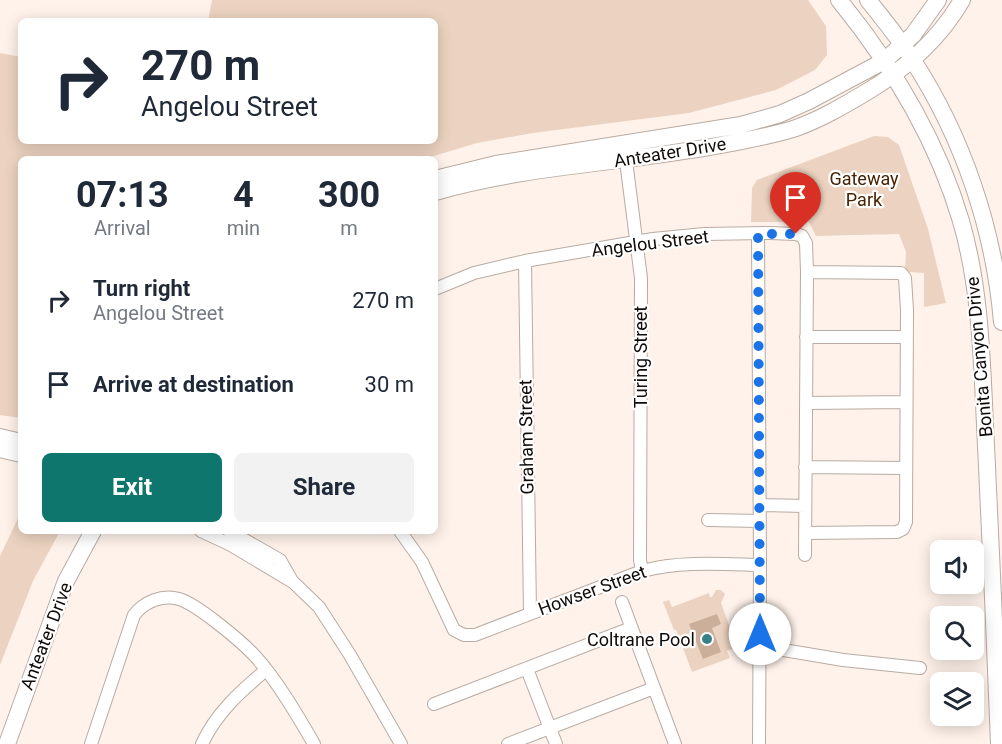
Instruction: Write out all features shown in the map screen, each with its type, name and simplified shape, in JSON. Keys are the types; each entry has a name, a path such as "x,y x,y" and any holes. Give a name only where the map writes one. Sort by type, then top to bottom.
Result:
{"main road":[{"name":"Bonita Canyon Drive","path":"839,0 865,32 894,76 922,126 960,218 974,280 980,328 997,555 999,744"},
{"name":"Bonita Canyon Drive","path":"868,0 913,60 950,128 976,193 995,266 1002,312"},
{"name":"Anteater Drive","path":"438,191 761,120 825,94 884,61 903,45 925,20 938,0"},
{"name":"Anteater Drive","path":"438,178 496,164 624,152 694,150 796,128 827,115 894,76 913,60 940,30 962,0"},
{"path":"960,218 966,219 970,228 988,301 1002,312"},
{"path":"0,437 18,441"},
{"path":"0,449 18,453"},
{"name":"Anteater Drive","path":"0,729 45,604 80,534"},
{"name":"Anteater Drive","path":"7,744 66,581 91,534"}],"street":[{"name":"Turing Street","path":"624,152 641,278 640,561 642,571"},
{"name":"Angelou Street","path":"438,288 474,273 525,261 678,236 758,234 802,236 806,243 807,272 805,555"},
{"path":"758,234 759,744"},
{"name":"Graham Street","path":"525,261 530,613"},
{"path":"805,532 897,532 903,529 906,522 905,278 901,273 807,272"},
{"path":"806,337 906,337"},
{"path":"806,403 906,402"},
{"path":"806,467 906,468"},
{"path":"760,505 805,506"},
{"path":"708,520 760,521"},
{"path":"207,534 231,545 293,582 319,607 402,744"},
{"path":"235,534 280,560 293,582"},
{"name":"Howser Street","path":"402,534 422,562 454,630 464,635 476,635 657,567 700,562 760,565"},
{"path":"91,744 134,615 147,603 167,598 179,599 191,605 256,657 314,744"},
{"path":"622,602 675,744"},
{"path":"434,704 632,628"},
{"path":"759,646 843,660 920,668"},
{"path":"527,669 556,744"},
{"path":"202,744 212,725 232,700 266,670"},
{"path":"508,744 654,688"}],"green space":[{"path":"212,0 808,0 826,26 827,55 815,70 776,90 689,113 533,133 477,143 434,156 18,156 18,418 0,415 0,53 18,56 18,144 438,144 438,18 209,18"},
{"name":"Gateway Park","path":"874,136 888,137 899,145 928,229 946,303 924,307 924,273 909,272 905,269 906,252 899,234 816,236 809,222 751,222 752,188 757,180"},
{"path":"18,518 18,534 58,534 33,581 0,665 0,556"},
{"name":"Coltrane Pool","path":"716,590 721,590 725,594 721,603 737,647 727,651 730,658 692,672 663,602 669,600 672,607 709,593 712,597"}],"shaded area":[{"name":"Coltrane Pool","path":"717,614 721,624 712,628 721,652 703,659 689,624"}],"place":[{"name":"Coltrane Pool","path":"707,639"}],"route":[{"path":"760,634 758,234 796,234"}]}
